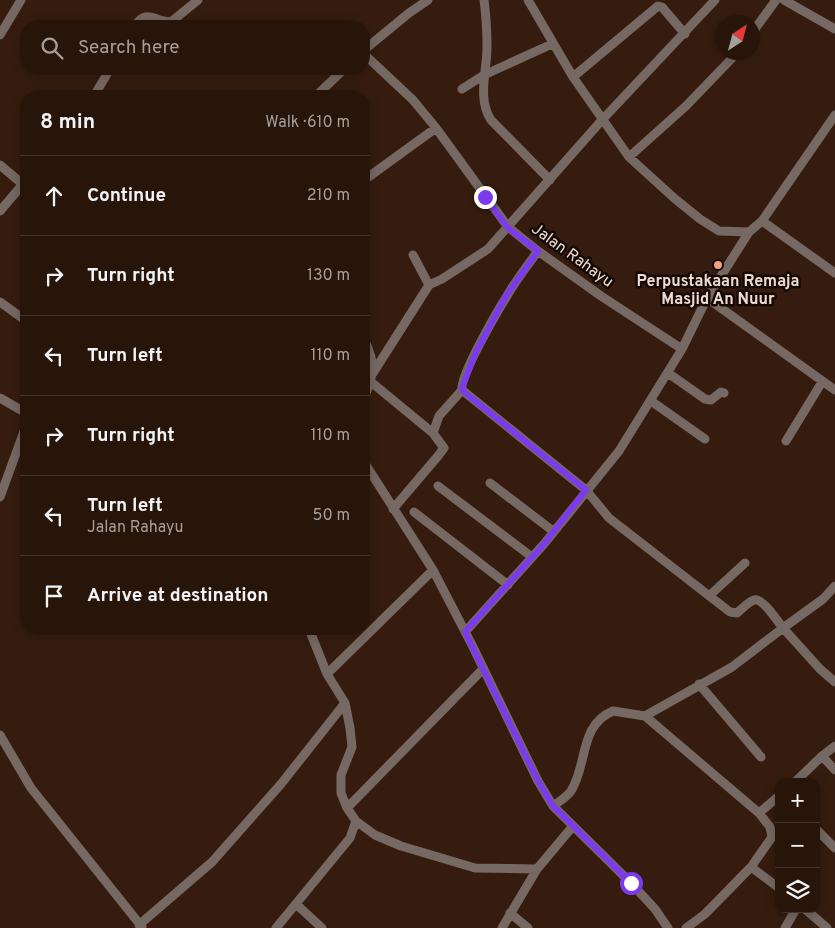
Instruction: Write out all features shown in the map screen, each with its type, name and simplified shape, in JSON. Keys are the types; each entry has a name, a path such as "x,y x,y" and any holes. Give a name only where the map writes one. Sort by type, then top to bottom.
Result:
{"street":[{"path":"0,36 21,0"},
{"path":"173,20 198,0"},
{"path":"370,47 409,13 428,0"},
{"path":"484,0 487,48 483,88 488,116 550,180"},
{"path":"528,0 573,77 629,157 674,198 700,219 719,231 750,232"},
{"path":"370,382 429,285 442,279 488,249 602,120 716,0"},
{"path":"760,22 776,0"},
{"path":"784,0 835,29"},
{"path":"573,77 658,6 662,7 685,34"},
{"path":"138,20 144,16 162,20"},
{"path":"462,89 484,75 552,44"},
{"name":"Jalan Rahayu","path":"370,58 413,100 436,128 508,228 601,296 682,350"},
{"path":"629,157 686,106 730,60"},
{"path":"98,90 106,75"},
{"path":"322,90 338,75"},
{"path":"465,632 532,558 619,451 682,350 707,298 750,232 762,221 835,114"},
{"path":"370,176 436,128"},
{"path":"0,165 20,182"},
{"path":"0,211 20,191"},
{"path":"762,221 835,273"},
{"path":"433,433 439,416 462,390 462,384 476,352 506,296 538,251"},
{"path":"413,255 429,285"},
{"path":"707,298 835,390"},
{"path":"0,302 20,316"},
{"path":"370,352 372,357 372,377 433,433 441,442 444,450 393,509"},
{"path":"668,373 704,400 712,400 721,392 724,393"},
{"path":"786,441 822,382"},
{"path":"462,390 586,490 610,518 733,614 753,600 758,600 764,604 820,669 835,682"},
{"path":"0,398 20,410"},
{"path":"651,401 705,439"},
{"path":"0,496 20,442"},
{"path":"370,472 433,570 538,781 553,806 631,883 655,909 668,928"},
{"path":"490,483 554,532"},
{"path":"438,486 532,558"},
{"path":"414,512 508,585"},
{"path":"709,596 745,563"},
{"path":"370,632 433,570"},
{"path":"646,716 738,663 822,599 835,586"},
{"path":"311,635 327,674 345,703 352,747 341,775 341,793 347,808 356,821 375,835 400,846 475,868 538,869"},
{"path":"327,674 367,635"},
{"path":"347,808 483,669"},
{"path":"699,684 761,757"},
{"path":"0,735 31,788 141,926 212,862 281,784 345,703"},
{"path":"553,806 571,791 597,721 613,711 646,716 760,813 770,827 772,837 752,867 705,914 686,928"},
{"path":"799,778 835,746"},
{"path":"822,756 835,770"},
{"path":"760,813 775,800"},
{"path":"276,928 350,838 356,821"},
{"path":"502,928 538,869 572,826"},
{"path":"820,833 835,848"},
{"path":"752,867 775,885"},
{"path":"296,904 322,928"},
{"path":"510,913 528,928"},
{"path":"785,928 794,913"},
{"path":"810,913 827,928"}],"place":[{"name":"Perpustakaan Remaja Masjid An Nuur","path":"718,265"}],"route":[{"path":"485,197 508,228 538,251 506,296 476,352 462,388 464,392 586,490 544,544 465,632 538,781 553,806 631,883"}]}
